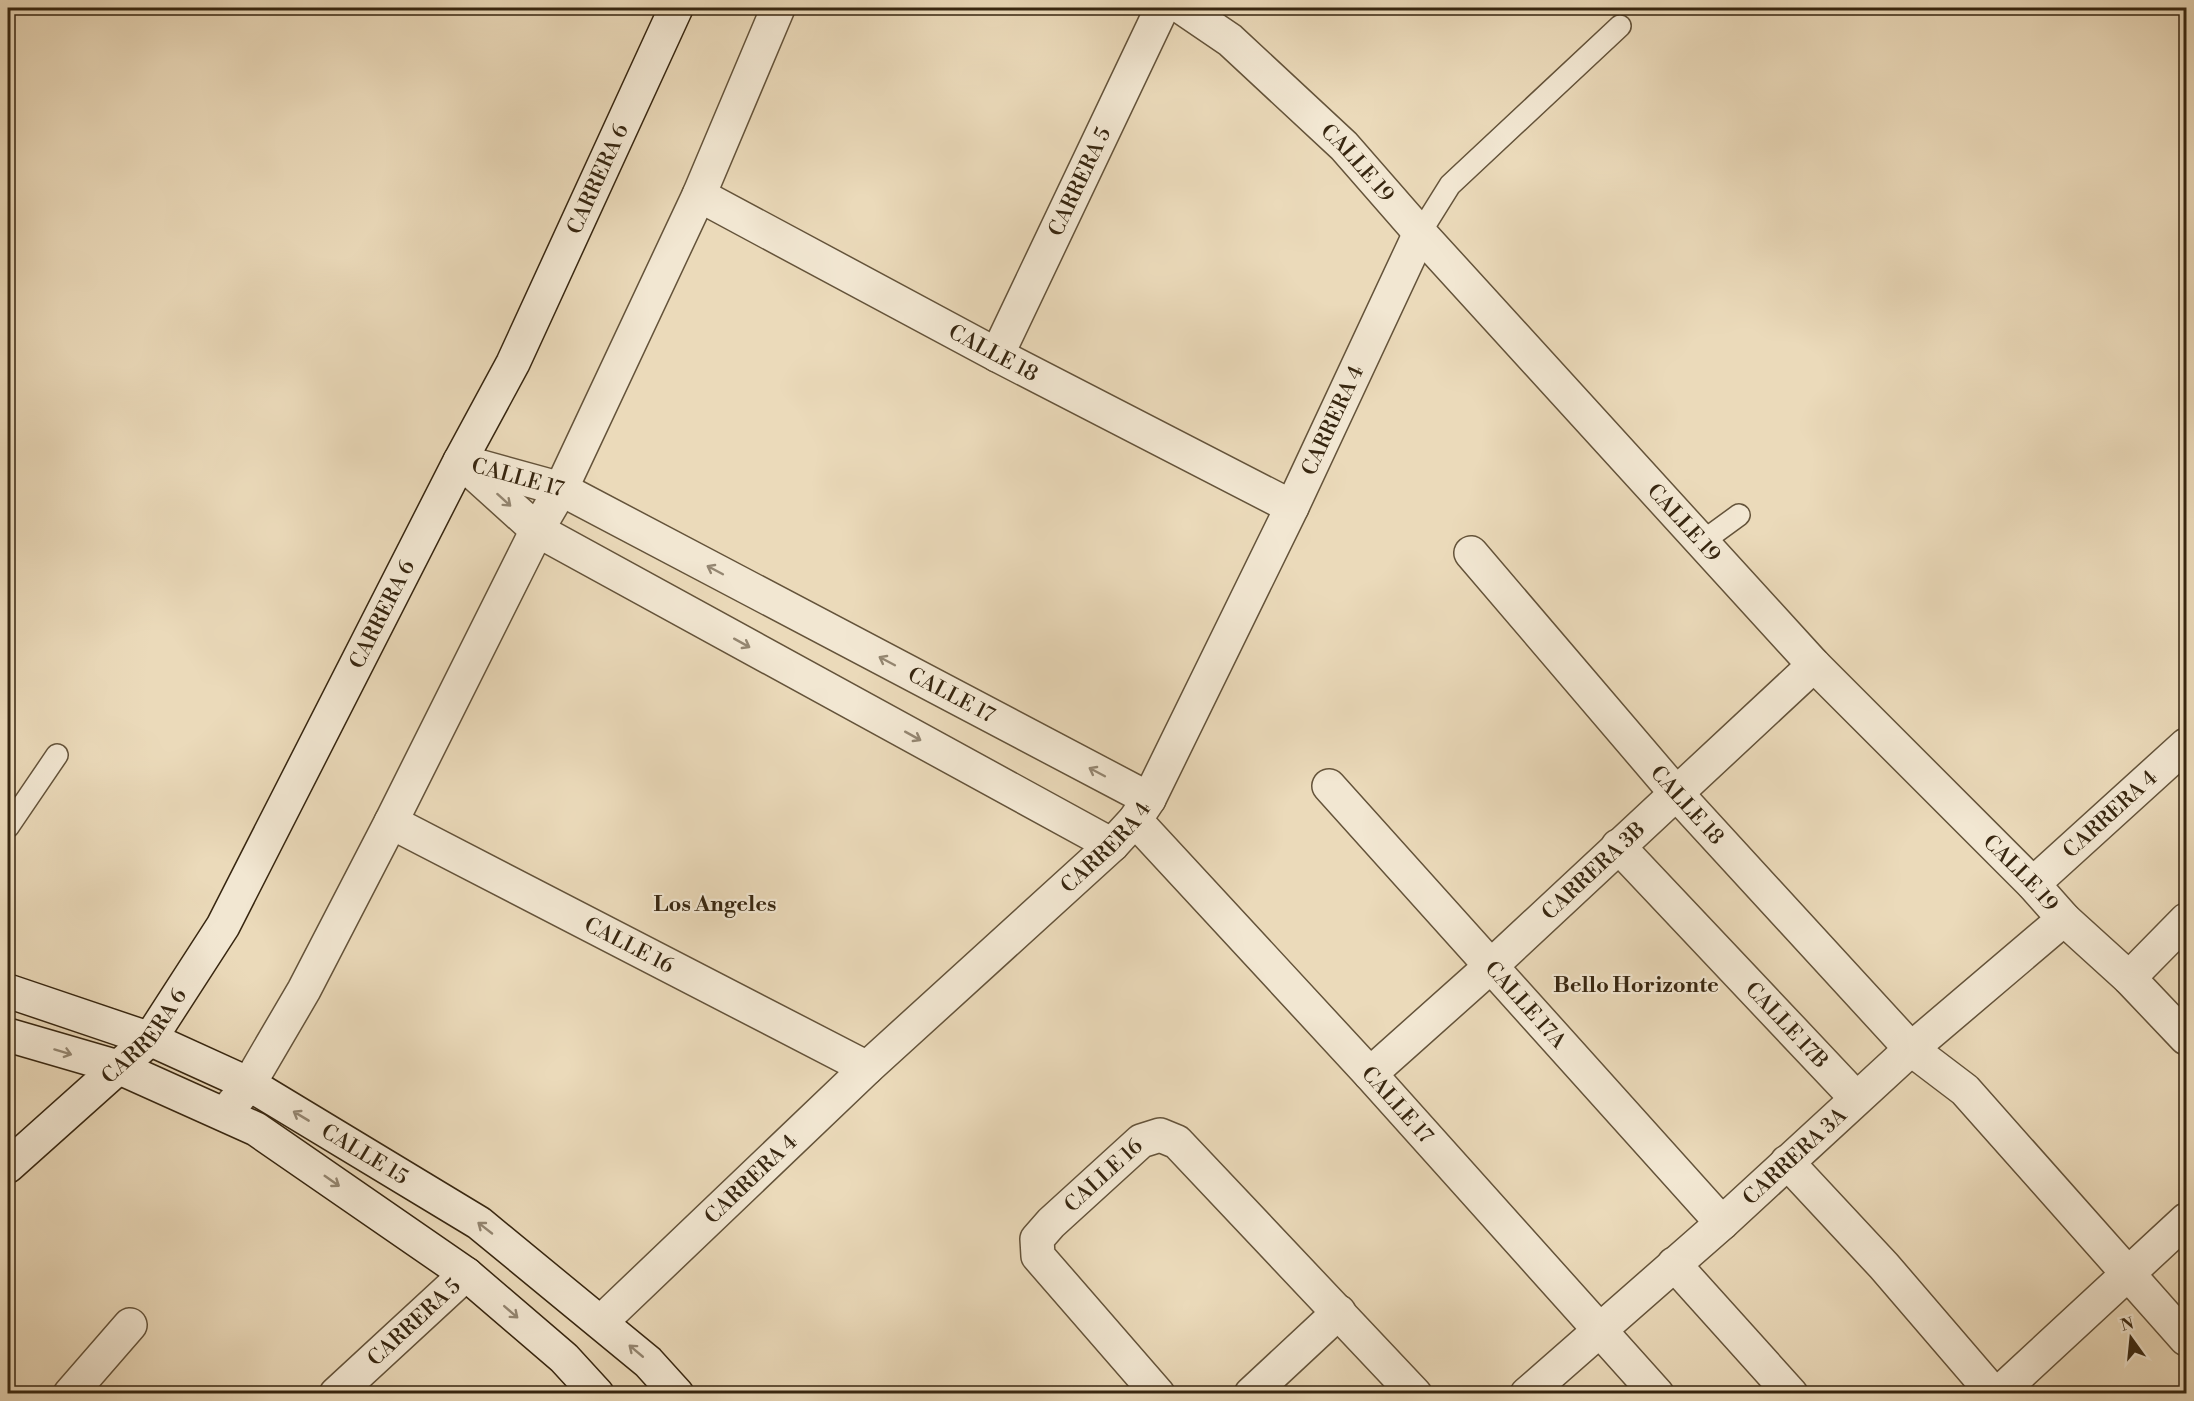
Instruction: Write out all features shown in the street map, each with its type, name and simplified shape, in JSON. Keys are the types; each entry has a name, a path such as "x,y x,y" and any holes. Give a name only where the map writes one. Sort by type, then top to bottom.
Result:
{"street":[{"name":"CARRERA 6","path":"8,1166 150,1039 223,926 460,461 513,363 676,8"},
{"path":"225,1114 249,1084 304,990 537,530 561,489 699,195 778,8"},
{"name":"CARRERA 5","path":"997,355 1162,8"},
{"name":"CALLE 19","path":"1183,8 1230,40 1344,146 1420,233 1814,665 2033,884 2064,919 2129,978 2187,1038"},
{"name":"CALLE 18","path":"699,195 997,355 1292,507"},
{"name":"CARRERA 4","path":"601,1322 867,1068 1112,845 1142,809 1292,507 1420,233"},
{"name":"CALLE 17","path":"460,461 561,489 1142,809 1370,1074 1657,1394"},
{"name":"CALLE 17","path":"460,461 537,530 1112,845"},
{"name":"CALLE 18","path":"1471,553 1676,793 1911,1049 1965,1090 2187,1339"},
{"name":"CARRERA 3B","path":"1370,1074 1491,966 1814,665"},
{"name":"CARRERA 4","path":"2033,884 2187,745"},
{"name":"CALLE 17A","path":"1329,786 1722,1222"},
{"name":"CALLE 16","path":"391,822 867,1068"},
{"name":"CALLE 17B","path":"1618,846 1856,1098"},
{"name":"CARRERA 3A","path":"1527,1394 1722,1222 1911,1049 2064,919"},
{"path":"2129,978 2187,920"},
{"name":"CALLE 15","path":"8,991 150,1039 249,1084 479,1223 648,1362 677,1394"},
{"name":"CALLE 15","path":"8,1035 118,1067 256,1129 466,1274 564,1358 597,1394"},
{"name":"CALLE 16","path":"1158,1394 1038,1256 1037,1239 1051,1223 1141,1141 1160,1135 1177,1142 1415,1394"},
{"path":"1787,1162 1884,1266 1996,1394 2187,1220"},
{"path":"1674,1264 1791,1394"},
{"name":"CARRERA 5","path":"336,1394 466,1274"},
{"path":"1251,1394 1339,1312"},
{"path":"70,1394 130,1325"}],"lane":[{"path":"1420,233 1450,185 1620,26"},
{"path":"1702,542 1739,515"},
{"path":"8,827 57,755"}],"district":[{"name":"Los Angeles","path":"715,903"},
{"name":"Bello Horizonte","path":"1636,984"}]}
